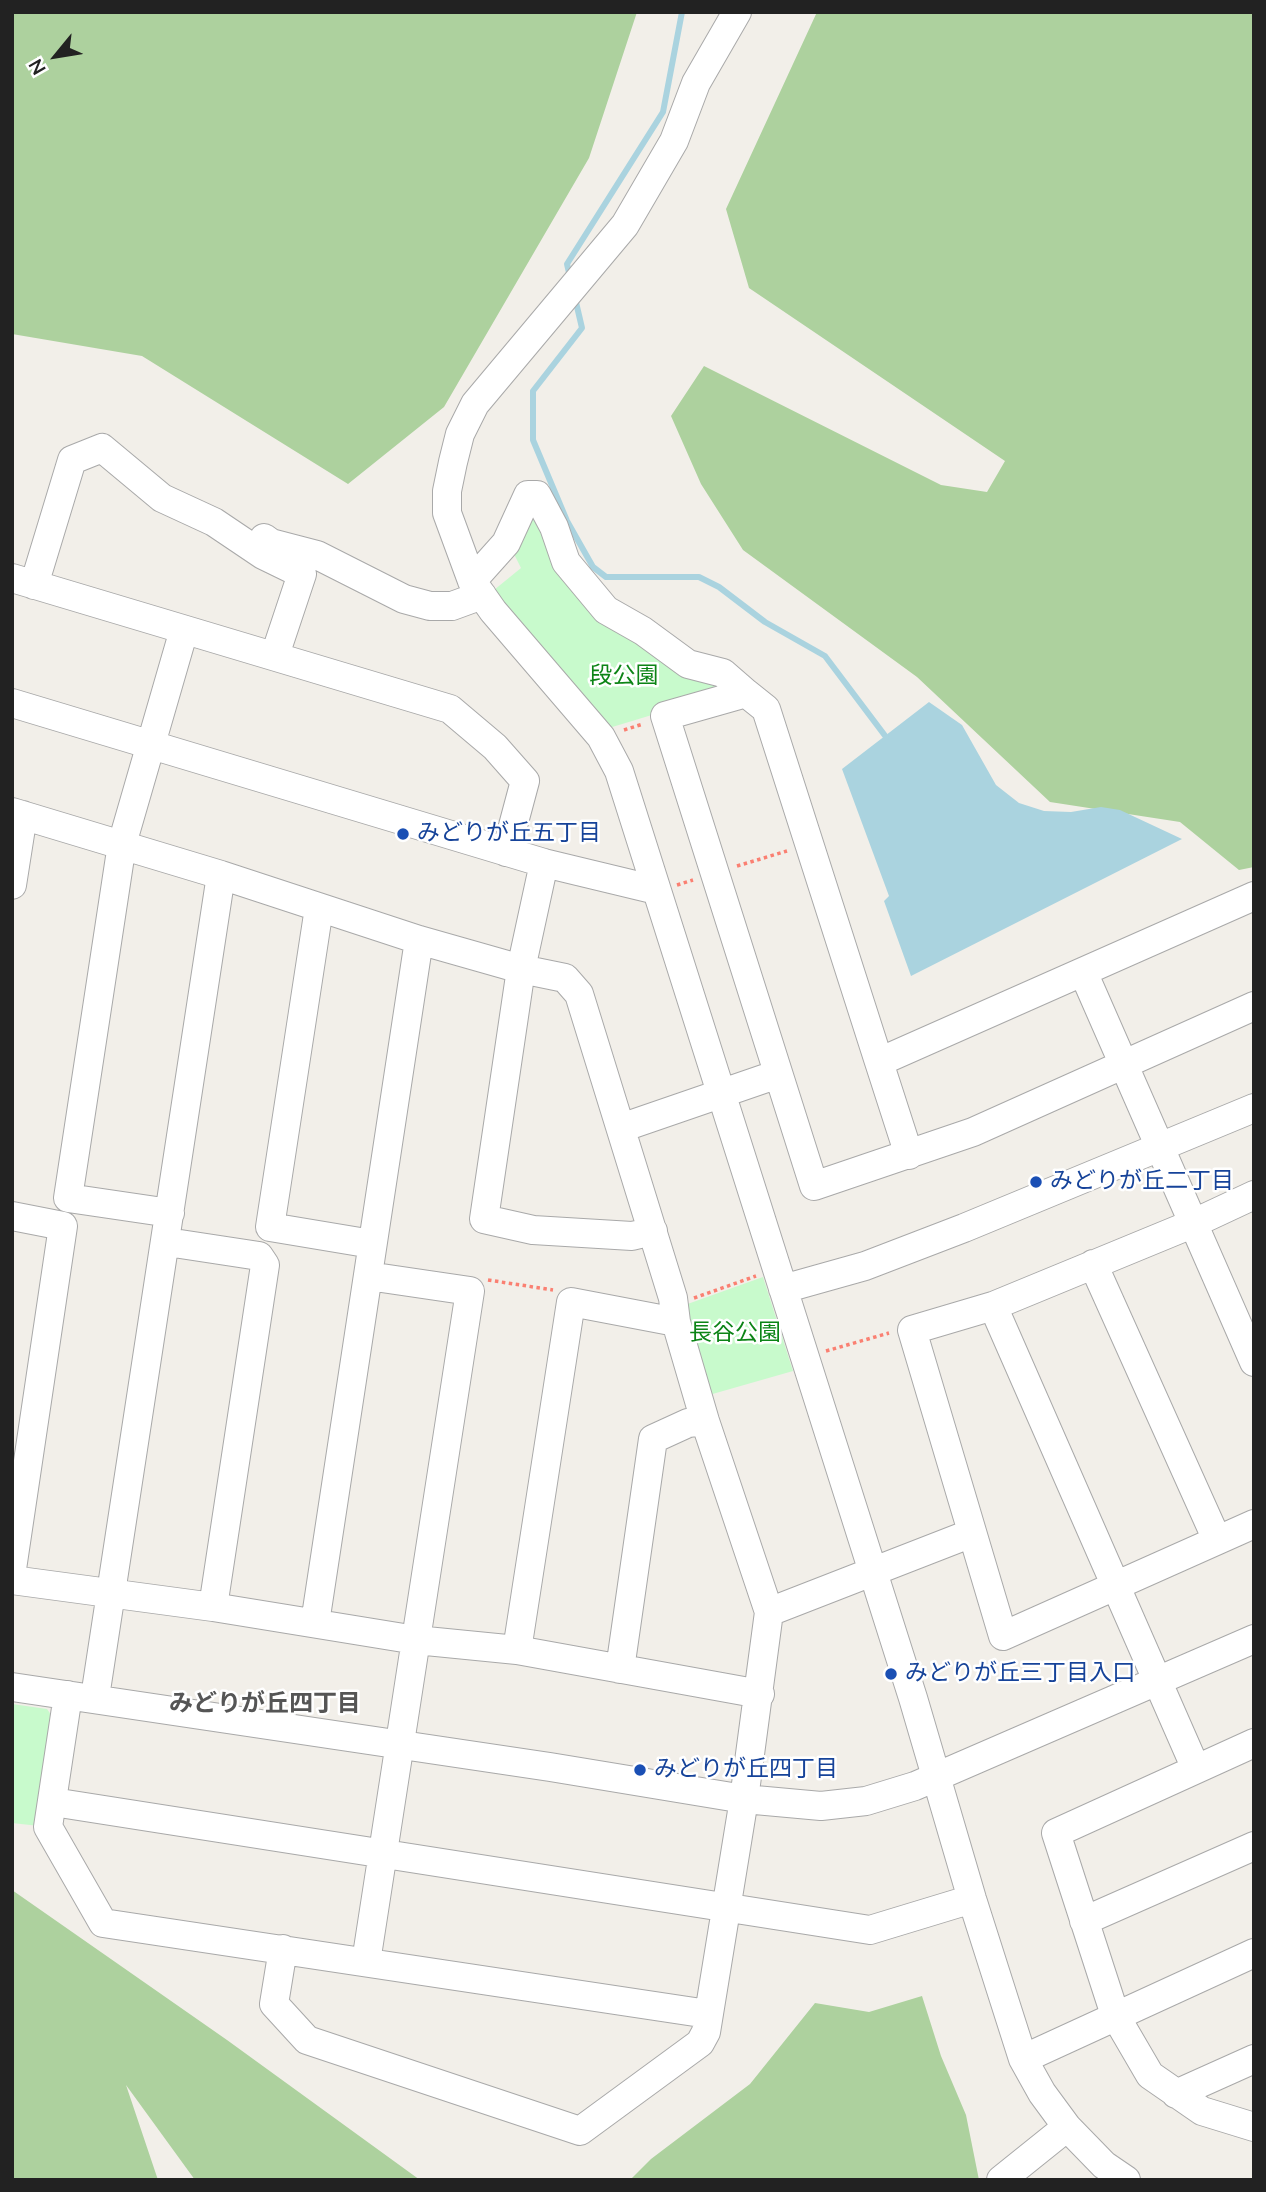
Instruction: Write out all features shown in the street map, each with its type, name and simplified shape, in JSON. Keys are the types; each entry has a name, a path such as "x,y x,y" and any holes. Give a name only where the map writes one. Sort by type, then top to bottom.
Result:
{"street":[{"path":"737,12 696,83 674,141 625,225 475,404 460,434 447,491 447,513 477,588 601,737 619,771 663,888 722,1096 1023,2059 1042,2094 1067,2127 1104,2165 1126,2180"},
{"path":"506,852 525,781 486,739 450,709 23,582 72,460 116,440 168,484 221,508 271,543 317,555 404,600 430,606 452,606 477,588 506,543 528,495 537,495 554,527 566,562 606,610 642,631 688,664 723,673 766,709 909,1155"},
{"path":"102,447 162,498 214,522 263,555 302,574 275,655"},
{"path":"170,1213 68,1198 122,844 184,630"},
{"path":"746,693 665,716 814,1186 973,1132 1254,1006"},
{"path":"12,703 544,863 663,888"},
{"path":"12,885 18,814 221,875 419,940 521,969 565,978 579,994 673,1297 676,1322 705,1420 769,1612 744,1799 701,2043 580,2131 307,2040 274,2004 283,1949"},
{"path":"544,863 521,969 484,1219 533,1230 632,1236 653,1231"},
{"path":"221,875 111,1594 81,1696 48,1827 103,1923 708,2014"},
{"path":"879,1062 1084,974 1254,896"},
{"path":"319,908 271,1227 372,1244"},
{"path":"316,1623 419,940"},
{"path":"1084,974 1125,1062 1192,1224 1254,1362"},
{"path":"621,1128 722,1096 778,1074"},
{"path":"783,1289 865,1266 1254,1108"},
{"path":"1254,1195 1192,1224 993,1306 912,1330 1003,1636 1254,1524"},
{"path":"12,1216 63,1226 12,1569"},
{"path":"167,1241 259,1256 265,1265 213,1607"},
{"path":"1093,1264 1217,1540"},
{"path":"366,1962 470,1290 368,1276"},
{"path":"517,1650 571,1302 676,1322"},
{"path":"993,1306 1196,1769"},
{"path":"620,1669 653,1439 688,1423 705,1420"},
{"path":"769,1612 972,1533"},
{"path":"12,1580 213,1607 416,1640 517,1650 760,1693"},
{"path":"12,1687 744,1799 821,1805 866,1801 936,1777 1254,1639"},
{"path":"1254,1743 1056,1833 1115,2015 1150,2075 1202,2111 1254,2127"},
{"path":"53,1802 384,1856 870,1930 971,1899"},
{"path":"1084,1921 1254,1846"},
{"path":"1023,2059 1254,1953"},
{"path":"1176,2094 1254,2059"},
{"path":"1000,2180 1067,2127"}],"path":[{"path":"616,732 650,722"},
{"path":"663,888 809,844"},
{"path":"804,1357 900,1330 912,1330"}],"green space":[{"path":"12,12 637,12 589,158 444,407 348,484 142,356 12,334"},
{"path":"817,12 1254,12 1254,867 1239,870 1180,822 1050,802 917,677 743,550 701,484 671,416 704,366 941,485 987,492 1005,461 749,288 726,209"},
{"name":"段公園","path":"530,505 560,562 726,680 721,694 609,728 494,590 521,568 510,546"},
{"name":"長谷公園","path":"763,1277 793,1371 709,1395 682,1306"},
{"path":"12,1704 47,1709 56,1722 39,1826 12,1823"},
{"path":"12,1890 227,2040 420,2180 195,2180 126,2085 158,2180 12,2180"},
{"path":"922,1996 941,2056 966,2115 979,2180 630,2180 651,2159 750,2084 815,2003 869,2012"}],"water":[{"path":"929,702 962,725 996,785 1019,803 1044,811 1071,812 1101,807 1120,810 1182,839 911,976 884,901 889,896 842,769"}],"waterway":[{"path":"570,277 567,264 663,112 682,12"},
{"path":"575,298 582,328 533,391 533,440 567,521 593,567 606,577 699,577 719,587 765,622 825,656 886,737"}],"place":[{"name":"みどりが丘五丁目","path":"403,834"},
{"name":"みどりが丘二丁目","path":"1036,1182"},
{"name":"みどりが丘三丁目入口","path":"891,1674"},
{"name":"みどりが丘四丁目","path":"640,1770"}],"district":[{"name":"みどりが丘四丁目","path":"265,1705"}]}
